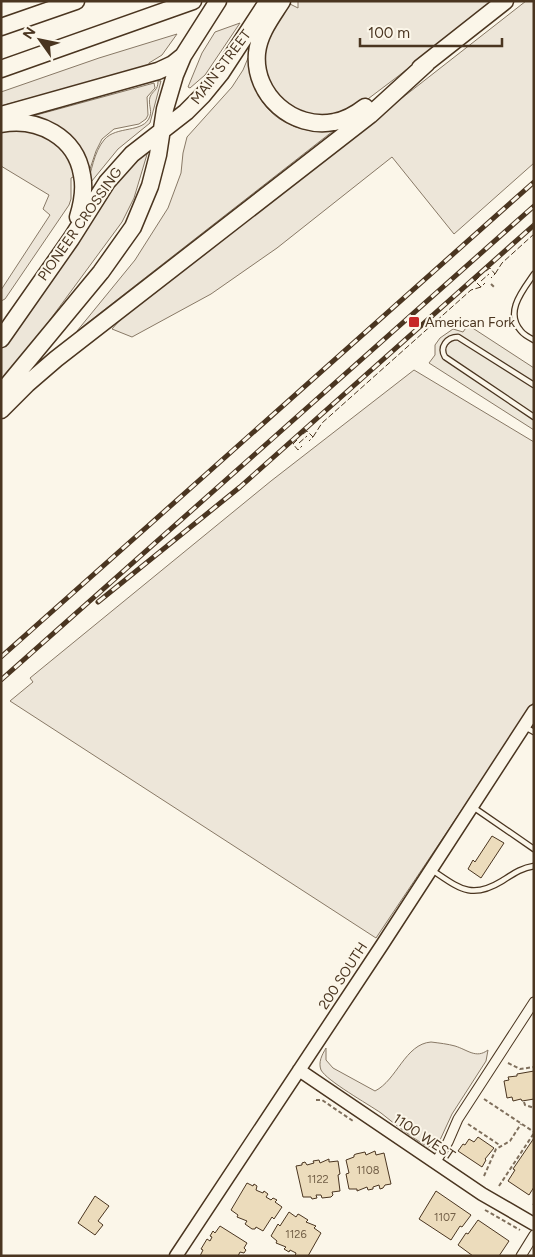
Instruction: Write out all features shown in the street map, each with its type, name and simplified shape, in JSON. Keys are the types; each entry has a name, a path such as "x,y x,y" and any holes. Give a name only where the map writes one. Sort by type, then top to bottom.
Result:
{"highway":[{"path":"1,28 76,1"},
{"path":"1,69 193,1"},
{"name":"MAIN STREET","path":"162,130 171,88 183,56 218,1"},
{"name":"MAIN STREET","path":"162,130 186,112 209,88 268,1"},
{"path":"282,1 261,37 257,53 260,79 268,96 288,114 302,120 325,124 348,118 427,63 505,1"},
{"path":"1,115 158,71 173,64 183,56"},
{"path":"1,410 56,358 370,115 427,63"},
{"path":"1,124 22,122 49,129 64,140 74,153 80,167 83,185 80,211 70,239"},
{"path":"1,393 95,279 128,234 137,219 150,186 162,130"},
{"name":"PIONEER CROSSING","path":"4,329 70,239 93,200 116,170 132,154 162,130"}],"street":[{"name":"200 SOUTH","path":"176,1256 472,806 529,729 534,711"},
{"path":"435,1163 448,1142 458,1119 534,1002"},
{"name":"1100 WEST","path":"299,1070 497,1204 534,1224"},
{"path":"521,1256 534,1235"}],"lane":[{"path":"534,274 517,300 514,312 515,323 521,332 534,340"},
{"path":"534,385 458,336 450,339 442,349 445,358 534,417"},
{"path":"472,806 534,849"},
{"path":"432,869 467,891 482,891 522,868 534,866"}],"path":[{"path":"491,284 494,288"},
{"path":"508,1063 520,1069 534,1067"},
{"path":"484,1099 534,1132 499,1186"},
{"path":"316,1100 322,1100"},
{"path":"524,1102 525,1105 534,1108"},
{"path":"468,1124 502,1146"},
{"path":"484,1176 495,1152 510,1141 521,1124"}],"shaded area":[{"path":"298,1 493,1 348,114 320,121 272,98 261,57 263,46 288,3 298,8"},
{"path":"526,1 534,1 534,163 454,234 392,157 277,248 211,294 132,337 112,329 120,320 172,278"},
{"path":"240,23 205,75 190,88 188,87 202,53 215,32"},
{"path":"177,34 162,55 149,63 149,66 1,106 1,92 99,58"},
{"path":"248,58 253,83 271,112 290,125 303,129 333,131 77,331 135,260 168,208 181,173 187,137 232,87"},
{"path":"158,81 161,81 150,123 118,149 87,187 95,156 104,140 115,132 136,128 147,122 150,116 150,97 156,89"},
{"path":"154,83 155,88 147,97 148,115 146,119 139,124 114,129 102,139 88,175 81,160 29,117"},
{"path":"1,129 38,131 62,149 70,162 75,176 71,178 71,199 69,205 5,299 1,301 1,290 50,215 43,209 49,195 1,166"},
{"path":"148,151 134,198 122,222 24,355 1,382 1,347 116,182"},
{"path":"468,325 534,368 534,430 429,363 435,355 435,345 440,338 453,329 463,332"},
{"path":"414,370 534,442 534,702 376,938 10,701 33,682 30,678 271,481"},
{"path":"431,1042 455,1046 476,1054 484,1053 488,1050 486,1061 452,1114 440,1140 428,1147 331,1080 320,1067 326,1048 326,1060 333,1068 375,1091 383,1086 414,1049 422,1044"}],"building":[{"path":"492,836 504,843 481,878 468,869 473,860 475,862"},
{"path":"534,1071 534,1099 513,1101 512,1097 507,1098 504,1081 509,1080 508,1077"},
{"path":"478,1137 494,1148 485,1159 482,1167 458,1151 469,1139 474,1142"},
{"path":"534,1138 534,1187 529,1195 508,1181 515,1170 513,1169"},
{"path":"375,1151 376,1155 384,1153 391,1184 385,1185 380,1189 379,1185 368,1190 367,1187 357,1191 357,1189 349,1189 346,1174 349,1173 346,1160 354,1157 356,1154 365,1152 366,1155"},
{"path":"329,1159 329,1162 338,1161 340,1191 332,1192 333,1195 331,1197 322,1198 321,1195 316,1195 317,1198 312,1199 311,1197 303,1197 296,1166 302,1165 305,1162 307,1165 319,1160 320,1163"},
{"path":"247,1183 257,1186 256,1190 263,1193 264,1191 268,1194 266,1197 271,1200 273,1198 277,1200 275,1202 282,1207 274,1219 272,1217 263,1231 256,1227 252,1229 245,1224 247,1221 237,1217 238,1215 231,1210"},
{"path":"436,1191 471,1215 462,1227 460,1226 451,1240 419,1219"},
{"path":"95,1196 109,1206 98,1221 103,1225 95,1235 78,1223"},
{"path":"289,1212 296,1217 298,1214 308,1220 306,1222 316,1226 314,1228 321,1233 308,1256 295,1256 296,1253 284,1249 286,1247 276,1243 277,1241 271,1236 278,1224 280,1226"},
{"path":"478,1220 509,1241 499,1256 473,1256 458,1245"},
{"path":"220,1226 247,1243 244,1253 240,1252 238,1256 200,1256 203,1250 201,1249 207,1239 210,1241 213,1231 215,1233"}],"railway":[{"path":"1,657 534,182"},
{"path":"1,680 534,206"},
{"path":"98,602 240,487 534,225"}],"fence":[{"path":"495,274 502,263 534,234"},
{"path":"486,271 490,268 495,274 491,278"},
{"path":"481,281 489,274"},
{"path":"479,277 475,281 481,287 485,283"},
{"path":"313,437 322,423 471,290 481,287"},
{"path":"303,434 307,431 313,437 309,441"},
{"path":"299,443 307,436"},
{"path":"297,440 293,444 298,450 302,446"}],"place":[{"name":"American Fork","path":"414,322"}]}
